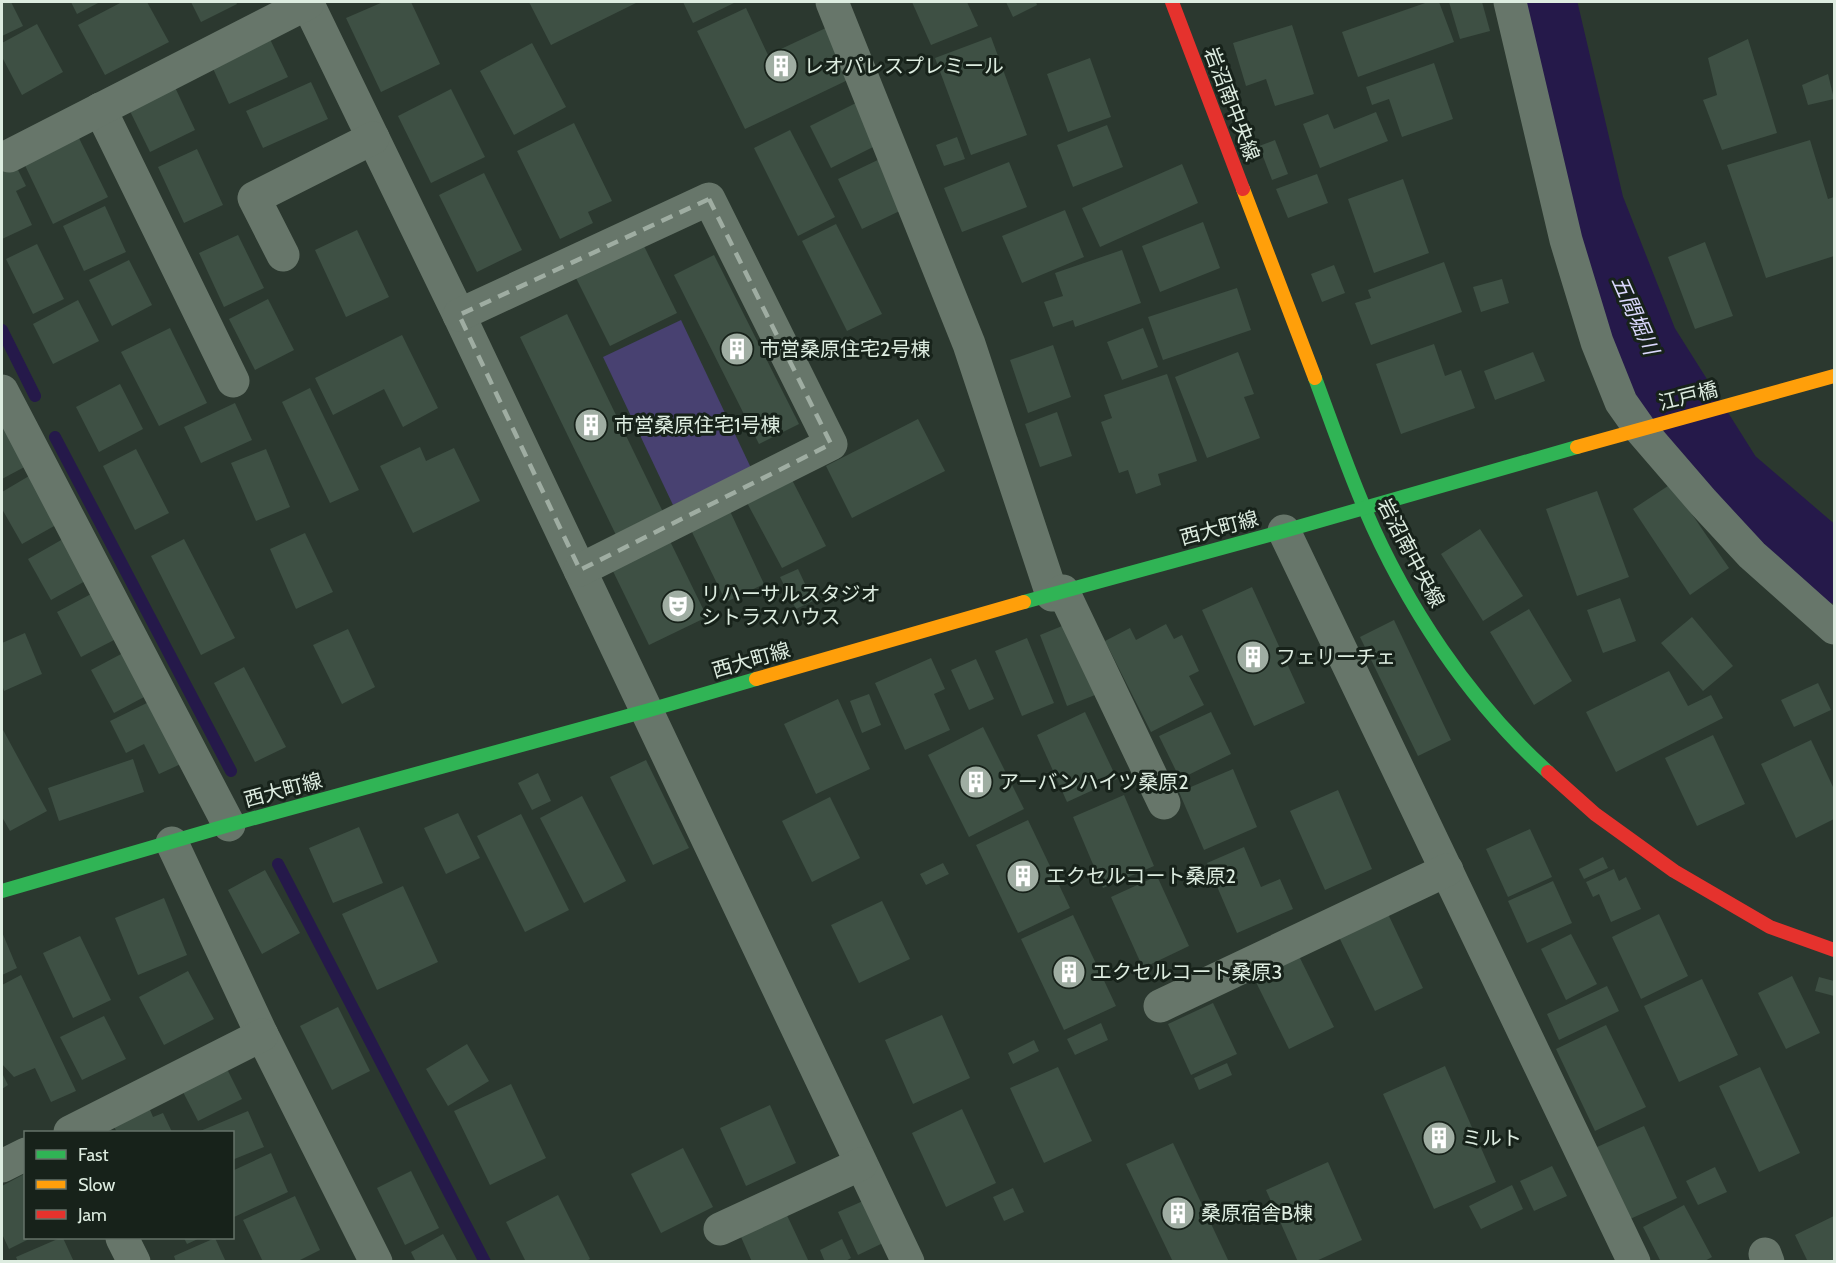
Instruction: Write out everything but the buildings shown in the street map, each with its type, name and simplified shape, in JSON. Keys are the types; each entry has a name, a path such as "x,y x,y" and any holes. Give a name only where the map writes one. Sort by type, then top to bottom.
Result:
{"street":[{"path":"9,156 307,2 459,315 908,1262"},
{"path":"832,2 969,344 1058,593 1164,803"},
{"name":"岩沼南中央線","path":"1172,2 1364,508 1406,593 1466,684 1524,750 1595,814 1674,871 1770,927 1834,950"},
{"path":"1510,2 1566,240 1597,342 1621,402 1645,428 1703,502 1752,555 1834,628"},
{"path":"100,109 233,381"},
{"path":"283,255 254,198 373,138"},
{"path":"459,315 710,199 831,444 580,570"},
{"name":"江戸橋","path":"1645,428 1834,376"},
{"path":"2,391 229,825"},
{"name":"西大町線","path":"2,891 229,825 646,711 905,635 1284,531 1645,428"},
{"path":"1284,531 1634,1262"},
{"path":"172,843 262,1035 376,1262"},
{"path":"1160,1006 1447,870"},
{"path":"73,1131 262,1035"},
{"path":"2,1166 24,1155"},
{"path":"720,1229 861,1164"},
{"path":"122,1239 134,1262"}],"highlighted area":[{"path":"709,199 831,444 580,570 459,315"}],"shaded area":[{"path":"681,320 751,468 673,505 603,357"}],"waterway":[{"name":"五間堀川","path":"1542,2 1590,207 1644,344 1729,479 1834,569"},
{"path":"2,330 35,396"},
{"path":"55,437 231,771"},
{"path":"278,864 485,1262"}],"traffic: fast":[{"path":"1315,378 1364,507 1380,543 1419,615 1466,683 1519,744 1548,772"},
{"path":"1024,602 1284,531 1577,447"},
{"path":"2,891 229,825 756,679"}],"traffic: slow":[{"path":"1243,189 1315,378"},
{"path":"1577,447 1834,376"},
{"path":"756,679 1024,602"}],"traffic: jam":[{"path":"1172,2 1243,189"},
{"path":"1548,772 1595,814 1674,871 1770,927 1834,950"}],"place":[{"name":"レオパレスプレミール","path":"781,66"},
{"name":"市営桑原住宅2号棟","path":"737,349"},
{"name":"市営桑原住宅1号棟","path":"591,425"},
{"name":"リハーサルスタジオ シトラスハウス","path":"678,606"},
{"name":"フェリーチェ","path":"1253,657"},
{"name":"アーバンハイツ桑原2","path":"976,782"},
{"name":"エクセルコート桑原2","path":"1023,876"},
{"name":"エクセルコート桑原3","path":"1069,972"},
{"name":"ミルト","path":"1439,1138"},
{"name":"桑原宿舎B棟","path":"1178,1213"}]}
